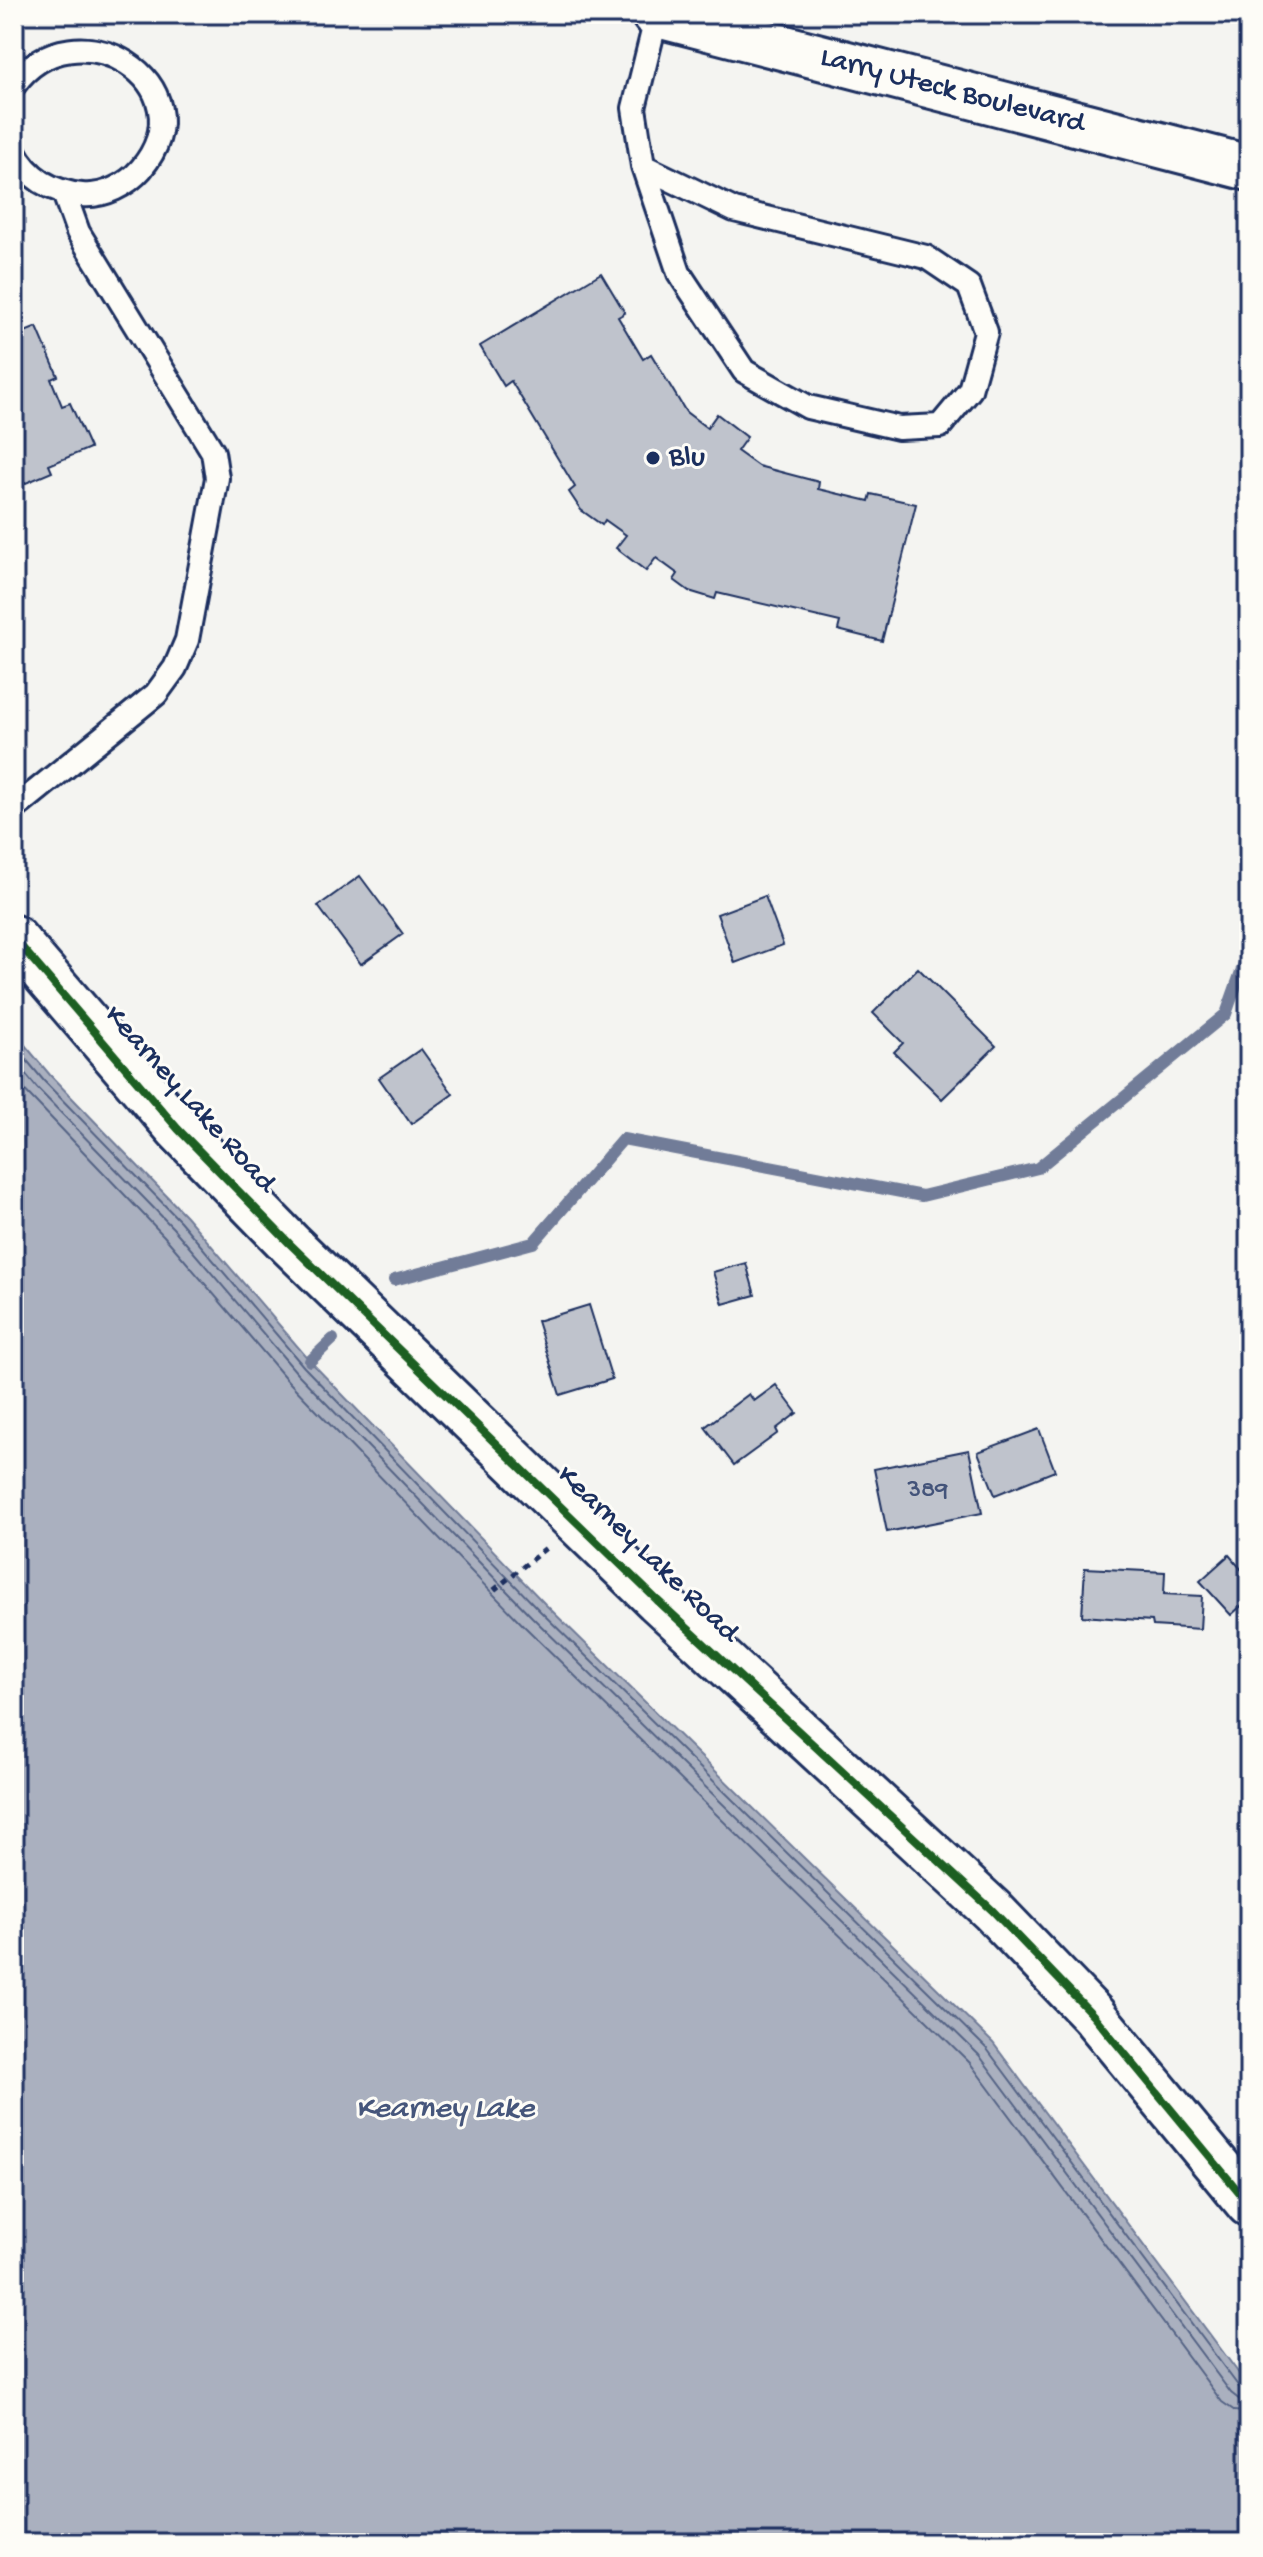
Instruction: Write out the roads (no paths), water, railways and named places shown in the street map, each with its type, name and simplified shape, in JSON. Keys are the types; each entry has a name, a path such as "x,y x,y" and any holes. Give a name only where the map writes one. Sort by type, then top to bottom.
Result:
{"main road":[{"name":"Larry Uteck Boulevard","path":"656,14 1249,168"},
{"name":"Kearney Lake Road","path":"14,938 178,1129 290,1244 657,1600 992,1910 1093,2015 1249,2204"}],"lane":[{"path":"643,166 734,210 926,257 969,286 986,332 970,390 940,426 899,428 808,407 744,371 679,273 643,166 634,108 656,14"},
{"path":"14,85 24,68 44,52 69,42 95,42 119,50 139,64 153,85 160,109 159,134 150,157 134,177 113,190 89,196 64,193 40,182 21,165 14,151"},
{"path":"14,809 156,694 175,668 187,640 217,478 213,452 78,232 64,193"}],"water":[{"name":"Kearney Lake","path":"14,1032 50,1075 186,1216 310,1361 545,1604 993,2043 1249,2387 1249,2543 14,2543"}],"waterway":[{"path":"394,1280 533,1243 623,1139 922,1196 1038,1168 1226,1014 1249,949"},
{"path":"310,1361 333,1339"}],"place":[{"name":"Blu","path":"653,458"}]}
